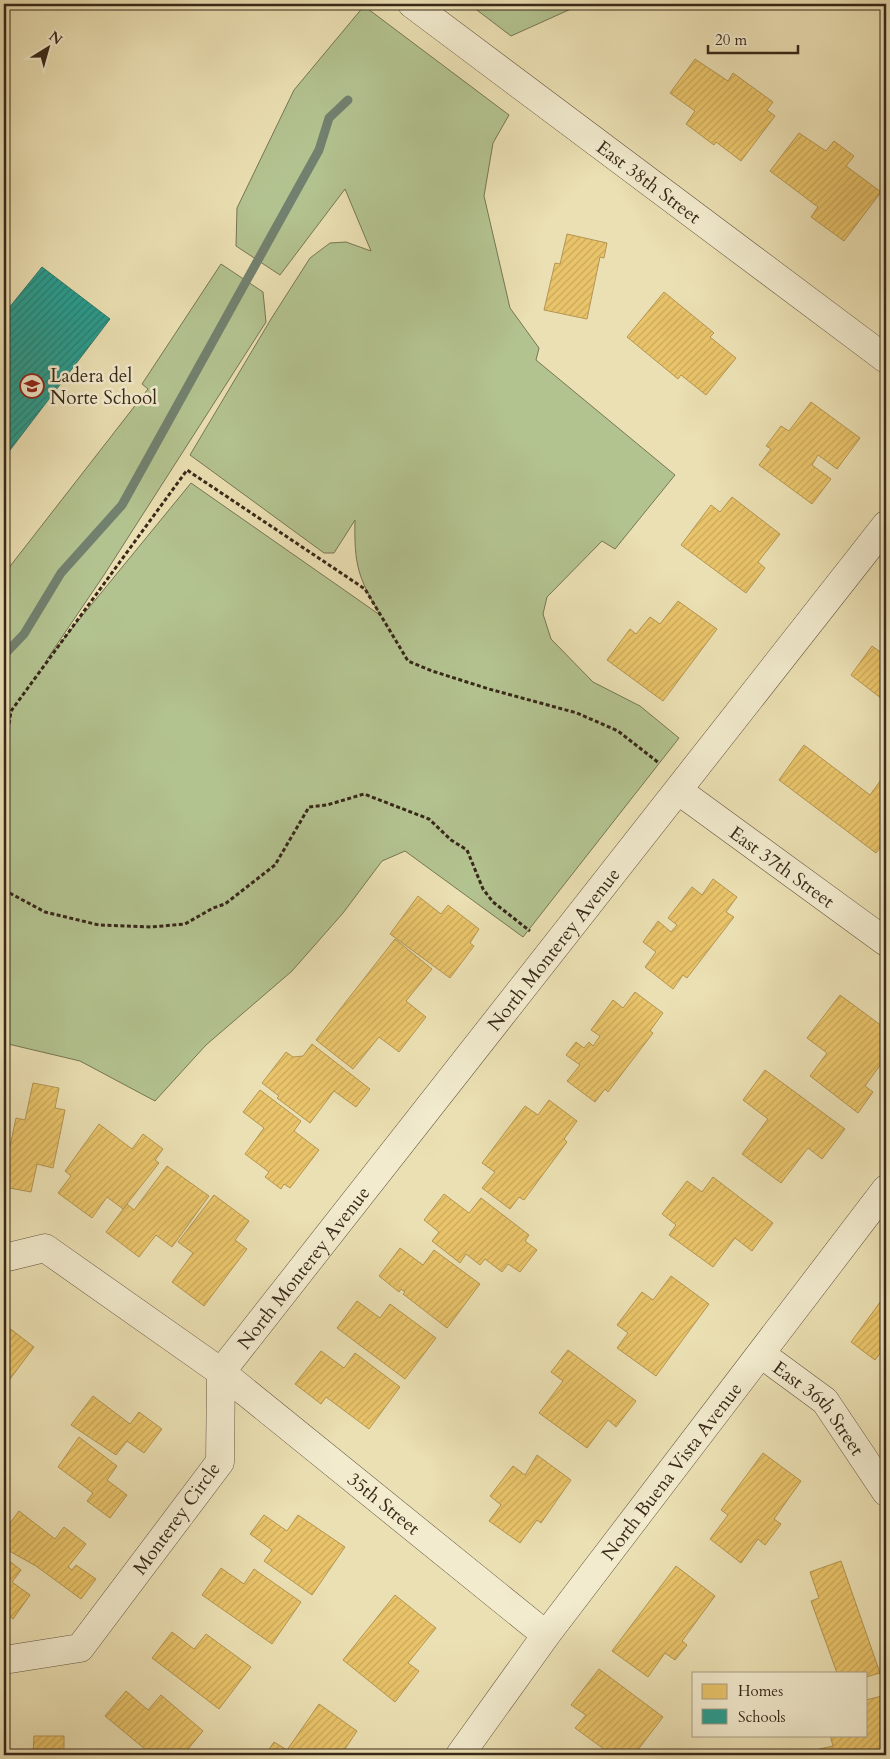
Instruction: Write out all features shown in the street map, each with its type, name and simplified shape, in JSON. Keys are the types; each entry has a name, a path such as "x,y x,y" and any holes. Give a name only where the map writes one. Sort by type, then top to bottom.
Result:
{"street":[{"name":"East 38th Street","path":"412,4 886,359"},
{"name":"North Monterey Avenue","path":"222,1372 886,525"},
{"name":"East 37th Street","path":"678,791 886,942"},
{"name":"North Buena Vista Avenue","path":"460,1755 546,1635 886,1190"},
{"path":"4,1258 45,1248 222,1372"},
{"name":"East 36th Street","path":"761,1354 825,1401 886,1492"},
{"name":"35th Street","path":"222,1372 546,1635"},
{"name":"Monterey Circle","path":"4,1660 80,1648 220,1462 222,1372"}],"path":[{"path":"4,728 9,725 12,712 187,470 365,589 408,660 432,671 488,689 577,713 618,731 659,763"},
{"path":"4,890 45,912 99,925 151,927 185,924 213,908 225,904 275,865 309,808 327,805 364,794 429,819 452,840 467,850 483,889 493,902 554,949"}],"green space":[{"path":"469,4 582,4 511,36"},
{"path":"364,6 509,115 493,143 484,196 510,308 539,348 536,360 675,475 615,549 602,541 547,597 543,614 551,639 593,682 640,706 679,738 523,937 405,851 382,861 343,913 292,971 206,1045 155,1101 80,1061 4,1043 4,574 148,389 142,384 221,264 263,292 266,322 104,575 47,659 191,483 380,615 362,580 359,570 355,548 355,520 334,553 324,553 190,455 271,319 310,258 330,243 346,242 371,251 345,189 280,275 236,246 237,208 294,90"}],"building: Homes":[{"path":"695,59 728,81 733,73 773,102 767,110 775,116 741,161 716,142 714,145 686,124 695,111 670,93"},
{"path":"799,133 826,151 834,141 854,156 846,166 881,192 844,241 811,217 818,207 770,171"},
{"path":"567,234 607,243 604,258 600,257 587,319 544,310 555,263 560,264"},
{"path":"664,292 714,333 710,337 736,358 706,395 681,375 678,379 627,337"},
{"path":"811,402 860,438 837,469 818,455 812,465 831,479 812,504 759,465 771,449 766,446 781,426 789,431"},
{"path":"732,497 780,534 758,562 765,568 746,593 681,545 711,505 720,512"},
{"path":"678,601 717,629 663,701 607,660 630,629 636,634 650,617 660,624"},
{"path":"872,646 886,656 886,702 851,675"},
{"path":"804,745 870,795 886,773 886,840 876,853 779,780"},
{"path":"713,879 737,897 726,912 734,917 687,978 683,975 673,989 645,967 656,952 643,942 658,921 671,932 677,925 668,918 692,887 702,895"},
{"path":"418,896 441,914 448,905 479,929 470,943 474,946 450,978 390,934"},
{"path":"395,939 432,969 406,1001 426,1017 399,1052 379,1037 353,1069 316,1040"},
{"path":"635,992 663,1013 650,1031 653,1033 608,1092 605,1089 595,1102 567,1081 580,1065 566,1055 576,1042 584,1048 589,1042 593,1046 600,1036 591,1030 613,1000 623,1008"},
{"path":"840,995 886,1029 886,1069 881,1064 865,1086 873,1092 858,1113 810,1076 827,1053 807,1038"},
{"path":"312,1044 370,1089 356,1107 334,1091 310,1123 277,1098 279,1096 262,1083 286,1052 293,1057 303,1056"},
{"path":"765,1070 845,1129 822,1159 808,1148 781,1183 742,1154 768,1119 743,1100"},
{"path":"33,1083 59,1088 55,1108 65,1110 53,1168 37,1164 31,1192 4,1187 4,1175 16,1118 25,1120"},
{"path":"260,1090 301,1121 294,1131 319,1150 290,1188 284,1184 281,1189 265,1177 269,1172 245,1154 264,1128 243,1112"},
{"path":"549,1100 577,1121 564,1139 567,1142 524,1200 519,1197 510,1209 482,1188 495,1172 482,1163 525,1106 538,1115"},
{"path":"99,1124 132,1149 143,1134 163,1149 155,1160 159,1163 123,1209 107,1197 92,1218 58,1193 71,1176 65,1171"},
{"path":"167,1166 209,1196 172,1247 156,1235 139,1257 106,1232 127,1204 134,1210"},
{"path":"713,1177 773,1223 752,1251 735,1238 713,1267 669,1235 676,1225 662,1214 687,1181 702,1192"},
{"path":"444,1194 469,1213 481,1198 529,1235 525,1241 537,1250 520,1272 508,1264 502,1272 485,1259 480,1265 466,1254 460,1263 432,1241 439,1232 424,1220"},
{"path":"214,1195 249,1221 235,1240 247,1249 204,1306 172,1282 193,1253 178,1242"},
{"path":"400,1248 423,1265 434,1250 480,1284 447,1328 403,1294 405,1292 401,1289 399,1292 379,1276"},
{"path":"671,1276 709,1304 656,1376 617,1348 628,1333 617,1325 642,1292 653,1300"},
{"path":"886,1294 886,1354 882,1351 875,1360 851,1342"},
{"path":"357,1301 380,1318 390,1304 436,1338 405,1379 337,1328"},
{"path":"4,1324 34,1347 4,1387"},
{"path":"568,1350 636,1401 616,1427 608,1420 587,1448 539,1413 563,1381 551,1372"},
{"path":"321,1351 344,1368 355,1353 400,1387 369,1429 326,1397 321,1404 295,1384"},
{"path":"93,1396 130,1424 139,1412 162,1429 144,1453 127,1441 116,1455 71,1425"},
{"path":"79,1437 117,1466 107,1480 127,1495 110,1518 87,1501 93,1493 58,1467"},
{"path":"763,1453 801,1481 774,1519 781,1524 765,1545 758,1539 741,1563 710,1539 728,1515 721,1510"},
{"path":"537,1455 571,1480 541,1523 537,1520 520,1543 489,1521 501,1505 490,1496 513,1466 525,1475"},
{"path":"19,1511 55,1539 64,1527 86,1544 68,1567 72,1570 76,1565 96,1579 81,1599 36,1566 4,1548 4,1531"},
{"path":"264,1515 287,1531 298,1515 345,1547 312,1595 264,1561 272,1550 250,1534"},
{"path":"4,1557 21,1570 12,1582 30,1595 13,1619 4,1612"},
{"path":"841,1561 880,1673 868,1676 868,1672 837,1672 811,1601 819,1598 810,1572"},
{"path":"676,1566 715,1596 682,1641 687,1645 675,1660 665,1653 648,1677 612,1651"},
{"path":"221,1568 244,1584 254,1569 301,1602 272,1644 202,1595"},
{"path":"395,1595 436,1628 408,1663 419,1671 395,1702 343,1660"},
{"path":"172,1632 194,1649 206,1634 251,1667 219,1709 152,1658"},
{"path":"599,1669 663,1717 634,1755 612,1755 575,1728 586,1715 571,1705"},
{"path":"126,1691 148,1710 161,1695 203,1731 183,1755 152,1755 105,1716"},
{"path":"886,1695 886,1755 816,1755 815,1750 833,1746 830,1736 868,1736 868,1700"},
{"path":"319,1704 357,1731 341,1755 265,1755 274,1742 287,1750"},
{"path":"34,1736 64,1736 64,1755 33,1755"}],"building: Schools":[{"name":"Ladera del Norte School","path":"42,267 110,319 4,458 4,314"}],"waterway":[{"path":"4,655 24,634 61,573 122,505 319,150 329,118 348,100"}],"place":[{"name":"Ladera del Norte School","path":"32,386"}]}
